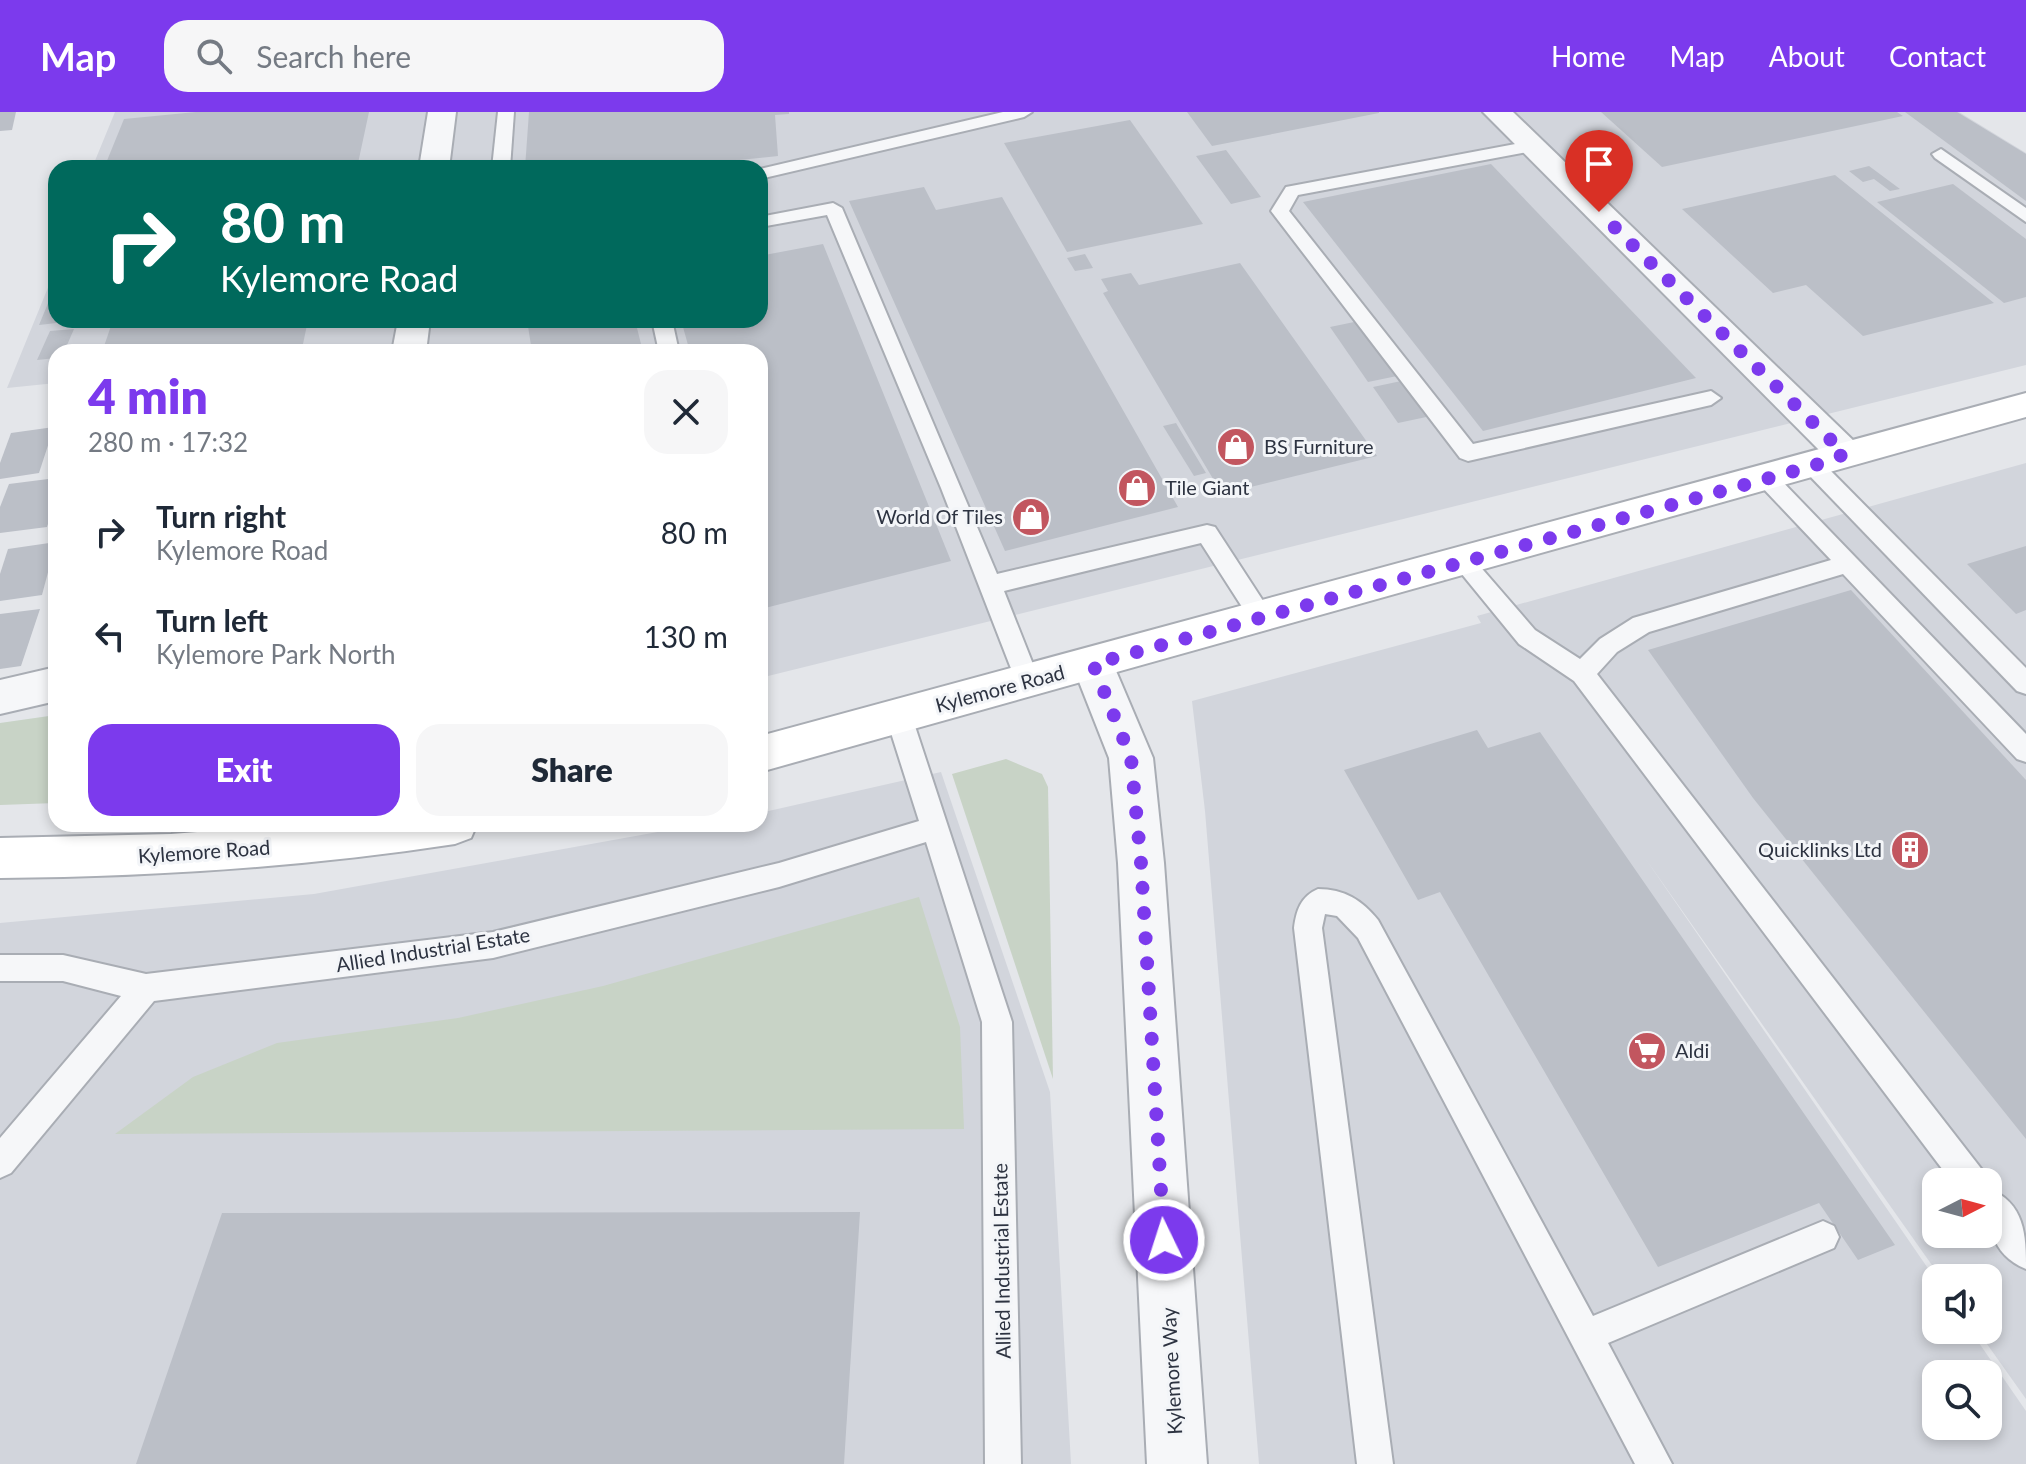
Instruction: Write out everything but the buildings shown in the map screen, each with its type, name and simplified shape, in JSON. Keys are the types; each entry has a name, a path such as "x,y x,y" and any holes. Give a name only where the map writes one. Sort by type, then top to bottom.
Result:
{"main road":[{"name":"Kylemore Road","path":"768,745 899,717 2026,405"},
{"name":"Kylemore Road","path":"0,858 144,856 344,832"}],"street":[{"path":"435,160 442,112"},
{"path":"1497,112 1829,460"},
{"name":"Kylemore Way","path":"1093,664 1131,758 1141,863 1177,1464"},
{"path":"0,697 48,686"}],"lane":[{"path":"502,160 506,112"},
{"path":"768,172 1024,112"},
{"path":"1532,146 1292,191 1280,211 1468,453 1711,398"},
{"path":"1941,154 2026,217"},
{"path":"768,220 833,208 1028,682"},
{"path":"1829,460 2026,684"},
{"path":"1767,479 2026,751"},
{"path":"990,585 1207,533 1261,617"},
{"path":"1463,562 1527,637 1583,674 1961,1168"},
{"path":"1583,674 1593,658 1615,639 1641,625 1848,564"},
{"name":"Allied Industrial Estate","path":"899,717 997,1022 1002,1209 1003,1464"},
{"name":"Allied Industrial Estate","path":"146,988 493,945 779,875 935,828"},
{"path":"1375,1464 1308,928 1310,913 1318,902 1333,901 1351,907 1368,929 1654,1464"},
{"path":"0,968 63,968 146,988 0,1162"},
{"path":"2002,1222 2026,1253"},
{"path":"1587,1335 1823,1237"}],"shaded area":[{"path":"115,112 1959,112 2026,153 2026,365 768,676 768,344 48,344 48,384 7,388 48,288 48,328 768,328 768,160 95,160"},
{"path":"2026,463 2026,1399 2002,1365 2002,1360 1998,1360 1987,1344 2002,1344 2002,1264 1931,1264 1645,858 1925,1264 1922,1264 1922,1344 1980,1344 1991,1360 1922,1360 1922,1440 2002,1440 2002,1376 2026,1411 2026,1464 1259,1464 1205,811 1192,701 1481,623 1477,616"},
{"path":"48,716 48,803 0,805 0,723"},
{"path":"1006,759 1042,774 1048,787 1053,1079 952,774"},
{"path":"941,772 1050,1092 1071,1464 0,1464 0,923 314,894 658,832 768,832 768,811"},
{"path":"919,897 960,1027 964,1129 115,1134 193,1077 277,1043 458,1018 603,986"}],"place":[{"name":"BS Furniture","path":"1236,447"},
{"name":"Tile Giant","path":"1137,488"},
{"name":"World Of Tiles","path":"1031,517"},
{"name":"Quicklinks Ltd","path":"1910,850"},
{"name":"Aldi","path":"1647,1051"}],"route":[{"path":"1164,1240 1141,863 1131,758 1126,737 1093,664 1813,466 1845,454 1599,212"}]}
